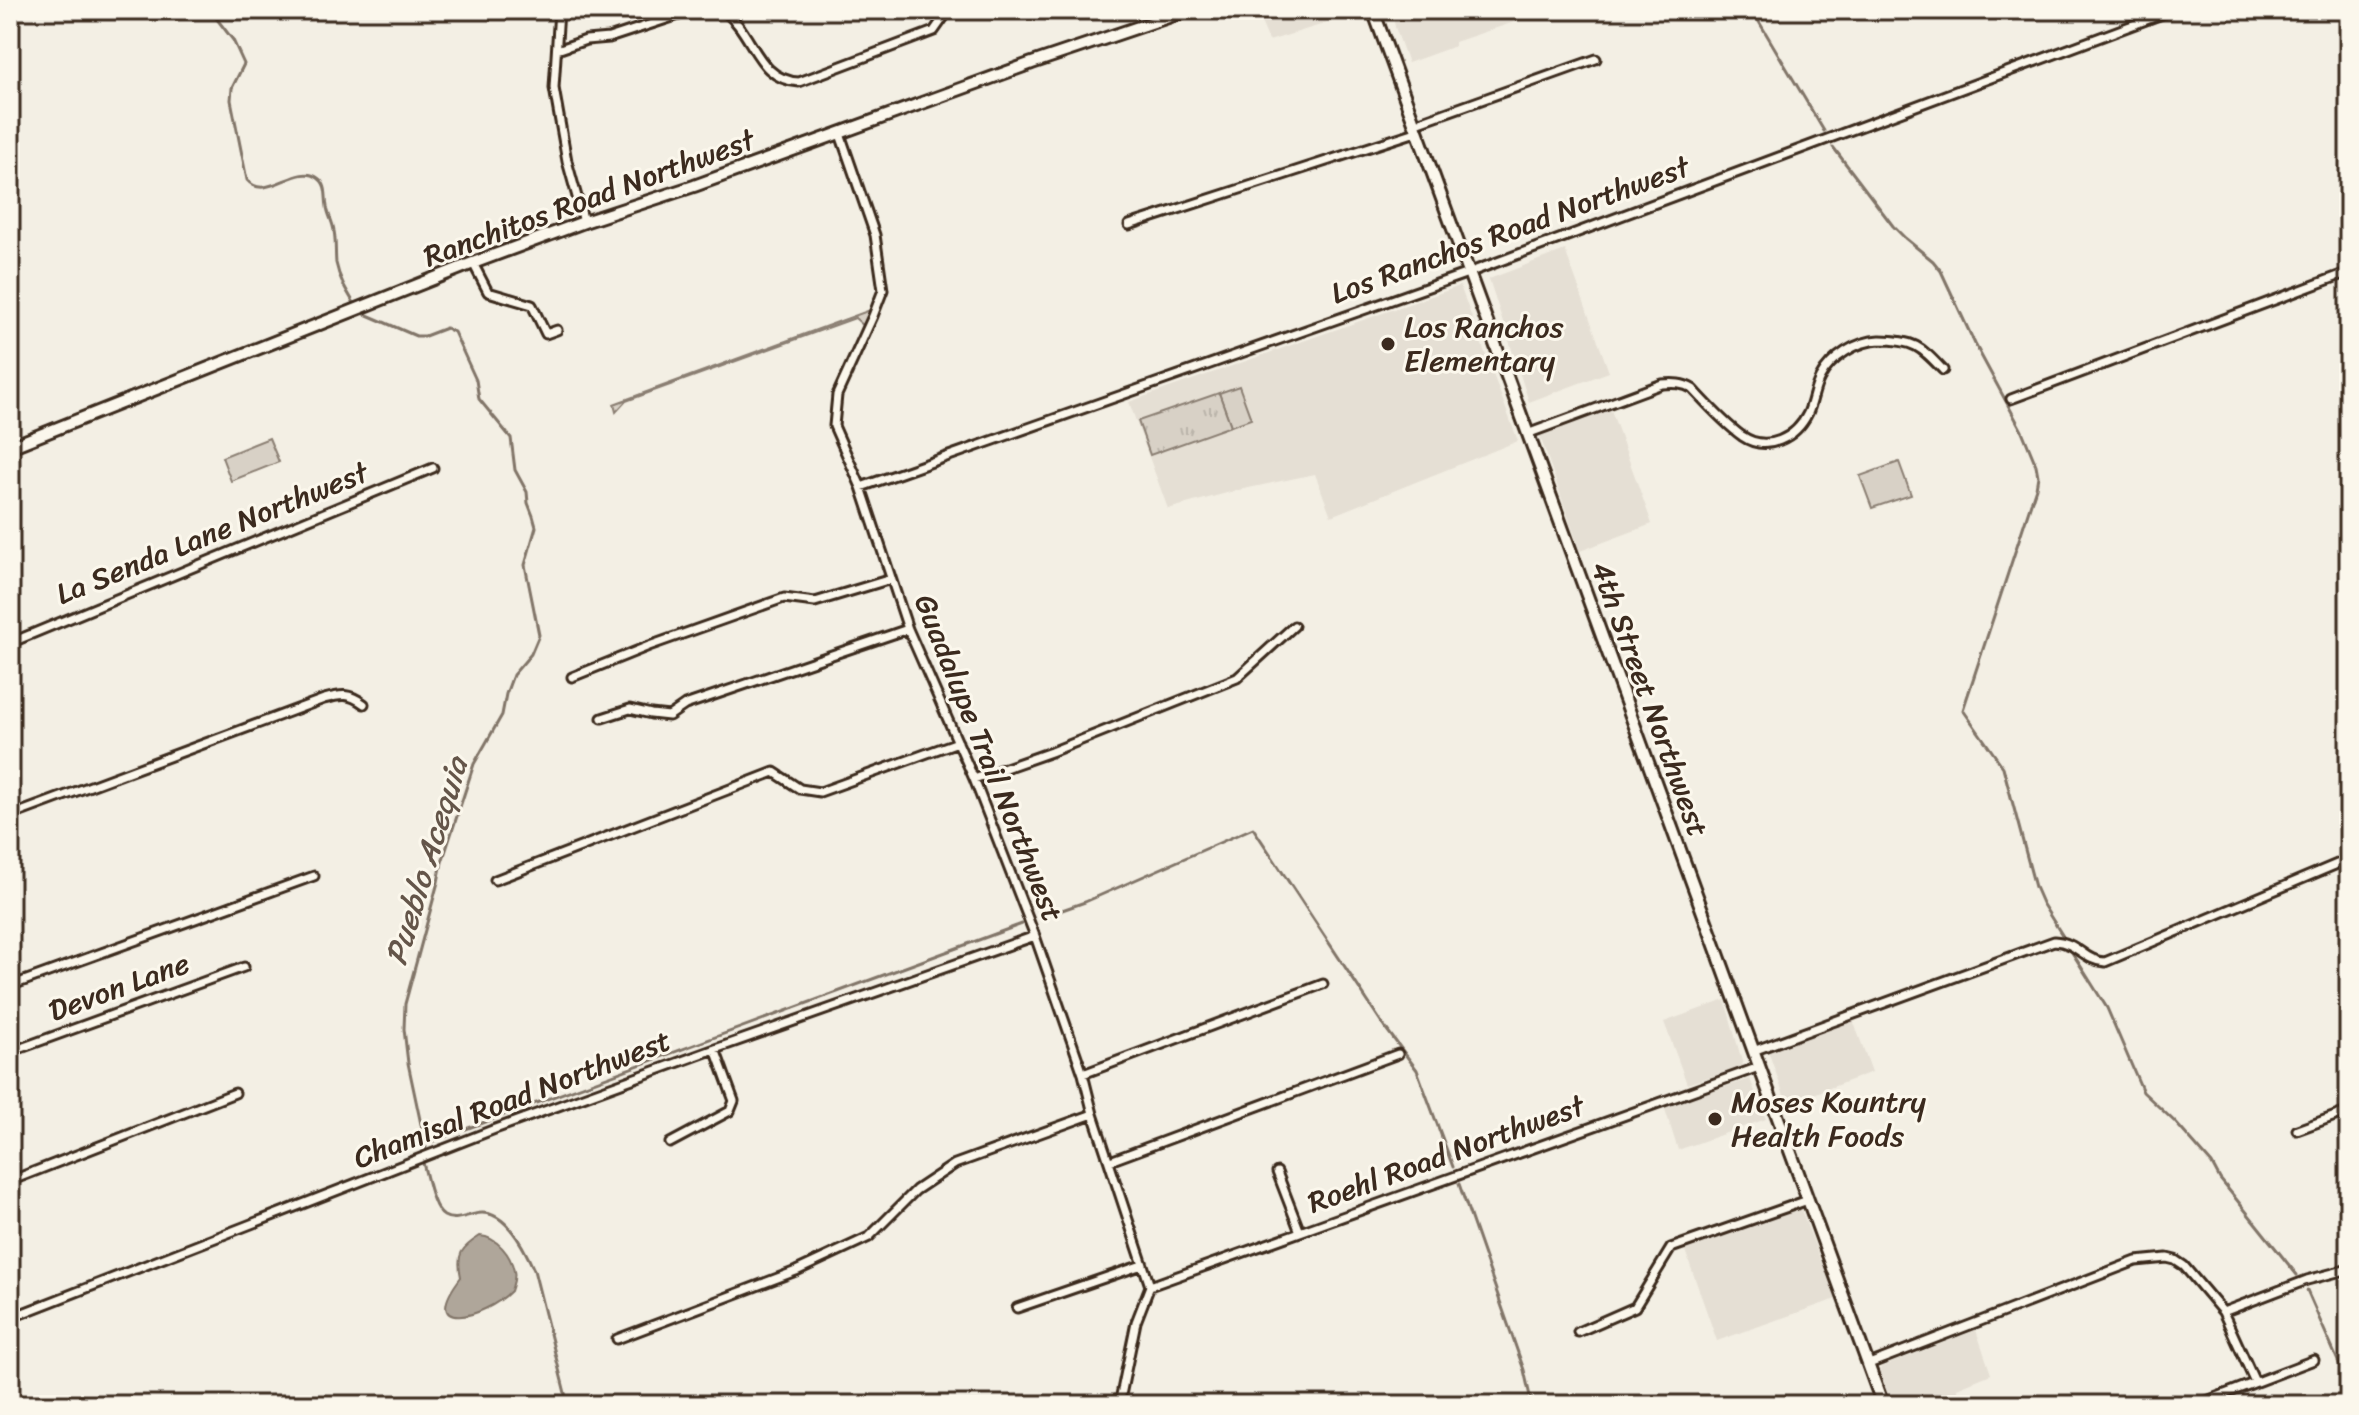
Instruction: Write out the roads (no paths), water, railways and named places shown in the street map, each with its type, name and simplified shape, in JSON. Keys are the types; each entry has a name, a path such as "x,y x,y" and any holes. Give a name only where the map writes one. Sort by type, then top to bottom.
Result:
{"main road":[{"name":"Ranchitos Road Northwest","path":"10,447 473,263 1189,10"},
{"name":"4th Street Northwest","path":"1373,10 1883,1405"}],"street":[{"path":"559,10 554,88 567,161 584,222"},
{"path":"557,50 586,40 609,38 694,10"},
{"path":"722,10 733,19 767,68 787,82 799,82 934,31 946,14"},
{"name":"Los Ranchos Road Northwest","path":"861,487 1468,273 2173,10"},
{"path":"1129,225 1415,128 1596,59"},
{"name":"Guadalupe Trail Northwest","path":"840,134 875,235 883,290 837,395 834,426 861,487 908,629 974,779 1035,936 1083,1074 1093,1114 1150,1286"},
{"path":"473,263 488,292 532,305 546,334 557,330"},
{"path":"2011,399 2349,272"},
{"path":"1527,434 1672,383 1693,389 1744,438 1769,443 1783,440 1795,431 1807,415 1820,377 1835,359 1852,348 1873,341 1894,340 1921,346 1943,370"},
{"name":"La Senda Lane Northwest","path":"10,643 433,468"},
{"path":"572,677 784,598 815,602 891,579"},
{"path":"974,779 1237,678 1294,626"},
{"path":"602,718 630,709 669,716 685,705 908,629"},
{"path":"10,816 324,699 343,693 364,704"},
{"path":"495,880 774,772 800,789 820,792 958,742"},
{"path":"1753,1051 2054,941 2072,944 2094,961 2105,962 2349,859"},
{"path":"10,986 314,876"},
{"name":"Chamisal Road Northwest","path":"10,1318 495,1129 1035,936"},
{"name":"Devon Lane","path":"10,1052 244,967"},
{"path":"1083,1074 1323,984"},
{"path":"670,1143 730,1111 734,1101 715,1049"},
{"path":"1110,1161 1398,1054"},
{"name":"Roehl Road Northwest","path":"1150,1286 1759,1067"},
{"path":"10,1181 235,1093"},
{"path":"2297,1130 2349,1111"},
{"path":"617,1339 796,1271 869,1237 916,1190 955,1164 1093,1114"},
{"path":"1277,1172 1300,1232"},
{"path":"1578,1332 1635,1307 1671,1248 1808,1200"},
{"path":"1869,1364 2147,1258 2167,1258 2184,1266 2223,1312 2255,1382"},
{"path":"1017,1308 1142,1265"},
{"path":"2223,1312 2307,1280 2349,1269"},
{"path":"1119,1405 1136,1322 1150,1286"},
{"path":"2196,1405 2314,1360"}],"waterway":[{"name":"Pueblo Acequia","path":"210,10 233,40 244,64 232,88 231,100 247,180 263,187 310,174 321,181 333,228 337,268 354,303"},
{"path":"1752,10 1824,131"},
{"path":"1833,147 1893,226 1941,271 2036,465 2036,488 1963,710 2003,767 2035,887 2064,938"},
{"name":"Pueblo Acequia","path":"365,314 416,336 446,328 454,332 476,380 479,399 511,438 515,470 527,492 536,527 525,565 539,635 531,654 513,675 502,715 474,764 442,862 405,1004 408,1063 426,1148"},
{"path":"1042,917 1085,902 1253,828 1384,1026 1417,1070 1453,1167"},
{"path":"425,1144 1022,924"},
{"path":"2068,946 2107,1008 2143,1092 2212,1164 2220,1179 2297,1275"},
{"path":"423,1163 433,1200 444,1216 456,1219 485,1213 495,1216 512,1230 525,1250 534,1270 568,1405"},
{"path":"1459,1184 1524,1370 1532,1405"},
{"path":"2307,1291 2349,1386"}],"place":[{"name":"Los Ranchos Elementary","path":"1388,344"},
{"name":"Moses Kountry Health Foods","path":"1715,1119"}]}
